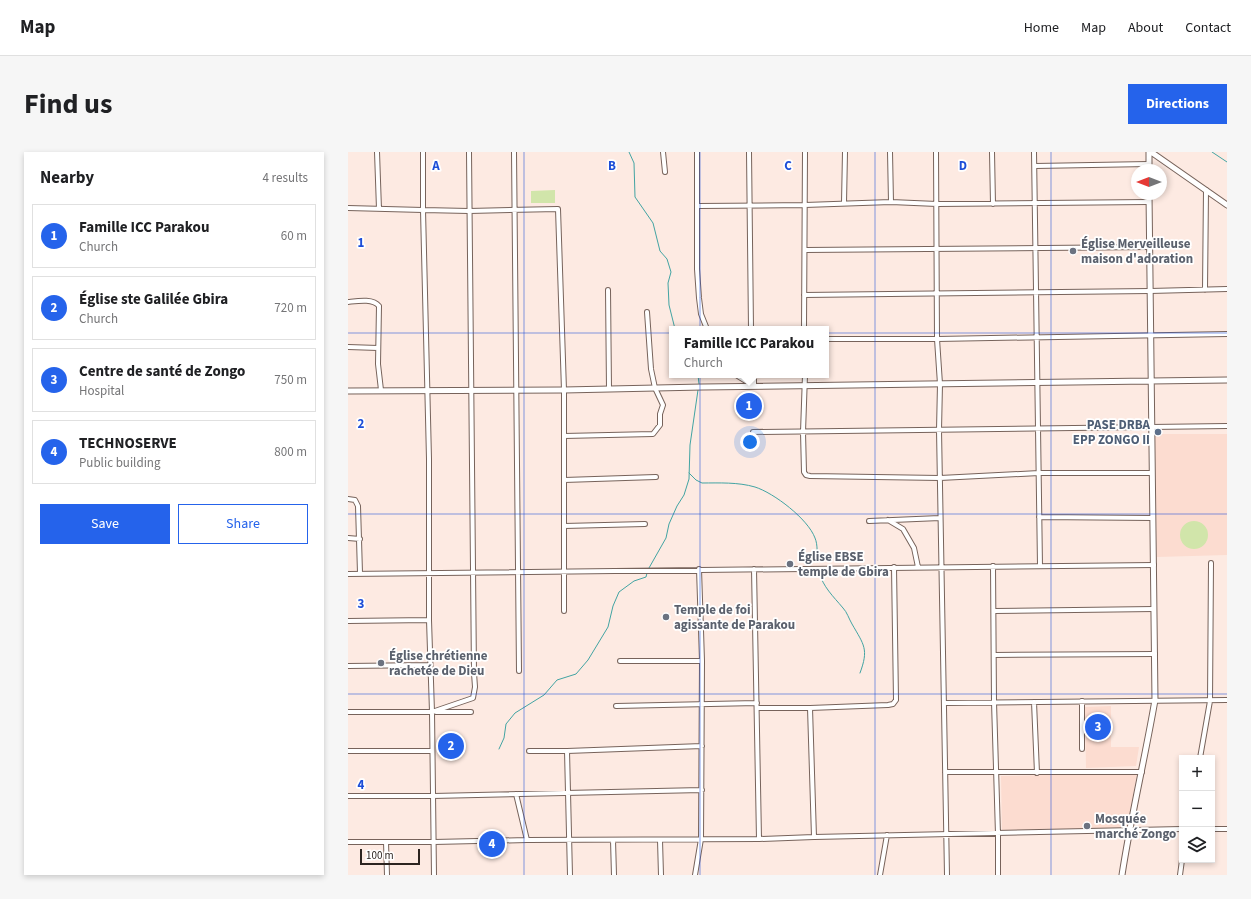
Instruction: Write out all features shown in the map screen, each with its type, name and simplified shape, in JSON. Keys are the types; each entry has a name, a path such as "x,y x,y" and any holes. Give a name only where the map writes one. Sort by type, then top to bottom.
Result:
{"street":[{"path":"377,152 379,209"},
{"path":"423,152 434,875"},
{"path":"432,712 473,698 475,687 469,152"},
{"path":"514,152 519,671"},
{"path":"663,152 665,172"},
{"path":"697,152 697,269 701,314 706,326"},
{"path":"749,152 751,326"},
{"path":"804,326 805,152"},
{"path":"844,203 845,152"},
{"path":"890,152 891,202"},
{"path":"936,152 937,339 940,384 940,518 947,875"},
{"path":"992,152 993,204"},
{"path":"1034,152 1040,566"},
{"path":"1149,164 1150,152"},
{"path":"1150,152 1227,205"},
{"path":"1035,166 1131,167"},
{"path":"1206,190 1206,290"},
{"path":"698,206 805,205 891,202 937,204 1149,202 1155,700 1142,772 1129,830 1122,875"},
{"path":"348,208 469,211 558,209 564,390 564,611"},
{"path":"805,250 1150,247"},
{"path":"804,295 1227,289"},
{"path":"608,290 609,389"},
{"path":"348,302 372,301 377,302 379,306 378,348 381,390"},
{"path":"564,436 653,434 660,425 660,414 663,405 655,388 651,369 647,312"},
{"path":"829,339 937,339 1227,334"},
{"path":"348,347 378,348"},
{"path":"741,378 754,386"},
{"path":"754,378 754,386"},
{"path":"805,378 803,432 804,472 806,475 940,478 1039,473 1152,473"},
{"path":"348,390 564,390 805,385 1227,380"},
{"path":"754,432 1227,426"},
{"path":"564,480 656,478"},
{"path":"348,499 355,500 358,506 360,573"},
{"path":"1040,517 1153,518"},
{"path":"869,521 940,518"},
{"path":"888,520 903,529 914,548 918,567"},
{"path":"564,526 646,524"},
{"path":"348,538 360,539"},
{"path":"1201,755 1210,701 1211,563"},
{"path":"348,574 1154,564"},
{"path":"993,566 994,702 998,875"},
{"path":"757,708 810,708 888,705 892,704 896,700 894,567"},
{"path":"695,875 701,840 702,790 702,661 699,569"},
{"path":"754,569 760,839"},
{"path":"994,611 1154,609"},
{"path":"348,621 429,620"},
{"path":"994,655 1155,654"},
{"path":"620,661 702,661"},
{"path":"348,666 430,665"},
{"path":"944,703 1227,700"},
{"path":"1082,701 1082,749"},
{"path":"1034,702 1037,773"},
{"path":"616,706 757,703"},
{"path":"810,708 814,836"},
{"path":"348,712 471,712"},
{"path":"529,751 702,746"},
{"path":"348,751 432,750"},
{"path":"567,751 570,875"},
{"path":"945,772 1142,772"},
{"path":"348,796 433,796 702,790"},
{"path":"516,794 528,840"},
{"path":"348,842 701,840 814,836 998,834 1179,829"},
{"path":"1215,829 1227,829"},
{"path":"880,875 887,835"},
{"path":"613,840 614,875"},
{"path":"660,840 661,875"},
{"path":"386,842 387,875"},
{"path":"1180,875 1182,863"}],"shaded area":[{"path":"1155,434 1227,434 1227,555 1157,557"},
{"path":"1111,706 1111,747 1139,747 1136,766 1086,768 1085,707"},
{"path":"1137,773 1127,827 1002,833 1001,776"}],"green space":[{"path":"555,190 555,203 531,203 531,191"},
{"path":"1194,521 1200,522 1204,525 1207,529 1207,541 1204,545 1200,548 1194,549 1188,548 1184,545 1181,541 1180,535 1181,529 1184,525 1188,522"}],"waterway":[{"path":"629,152 634,163 635,197 653,223 660,251 667,259 671,272 668,283 669,305 674,326"},
{"path":"1212,152 1227,162"},
{"path":"698,378 699,384"},
{"path":"649,568 666,538 669,524 684,495 689,479 690,445 698,390"},
{"path":"689,473 696,480 702,483 749,485 763,490 780,501 798,515 811,531 817,544 817,562"},
{"path":"819,572 826,587 846,611 862,642 865,652 860,673"},
{"path":"499,749 504,738 506,724 515,713 544,695 557,680 576,674 588,660 608,627 613,606 619,592 634,581 646,577 647,573"}],"place":[{"name":"Église Merveilleuse maison d'adoration","path":"1073,251"},
{"name":"Famille ICC Parakou","path":"749,406"},
{"name":"PASE DRBA EPP ZONGO II","path":"1158,432"},
{"name":"Église EBSE temple de Gbira","path":"790,564"},
{"name":"Temple de foi agissante de Parakou","path":"666,617"},
{"name":"Église chrétienne rachetée de Dieu","path":"381,663"},
{"name":"Centre de santé de Zongo","path":"1098,727"},
{"name":"Église ste Galilée Gbira","path":"451,746"},
{"name":"Mosquée marché Zongo","path":"1087,826"},
{"name":"TECHNOSERVE","path":"492,844"}]}
